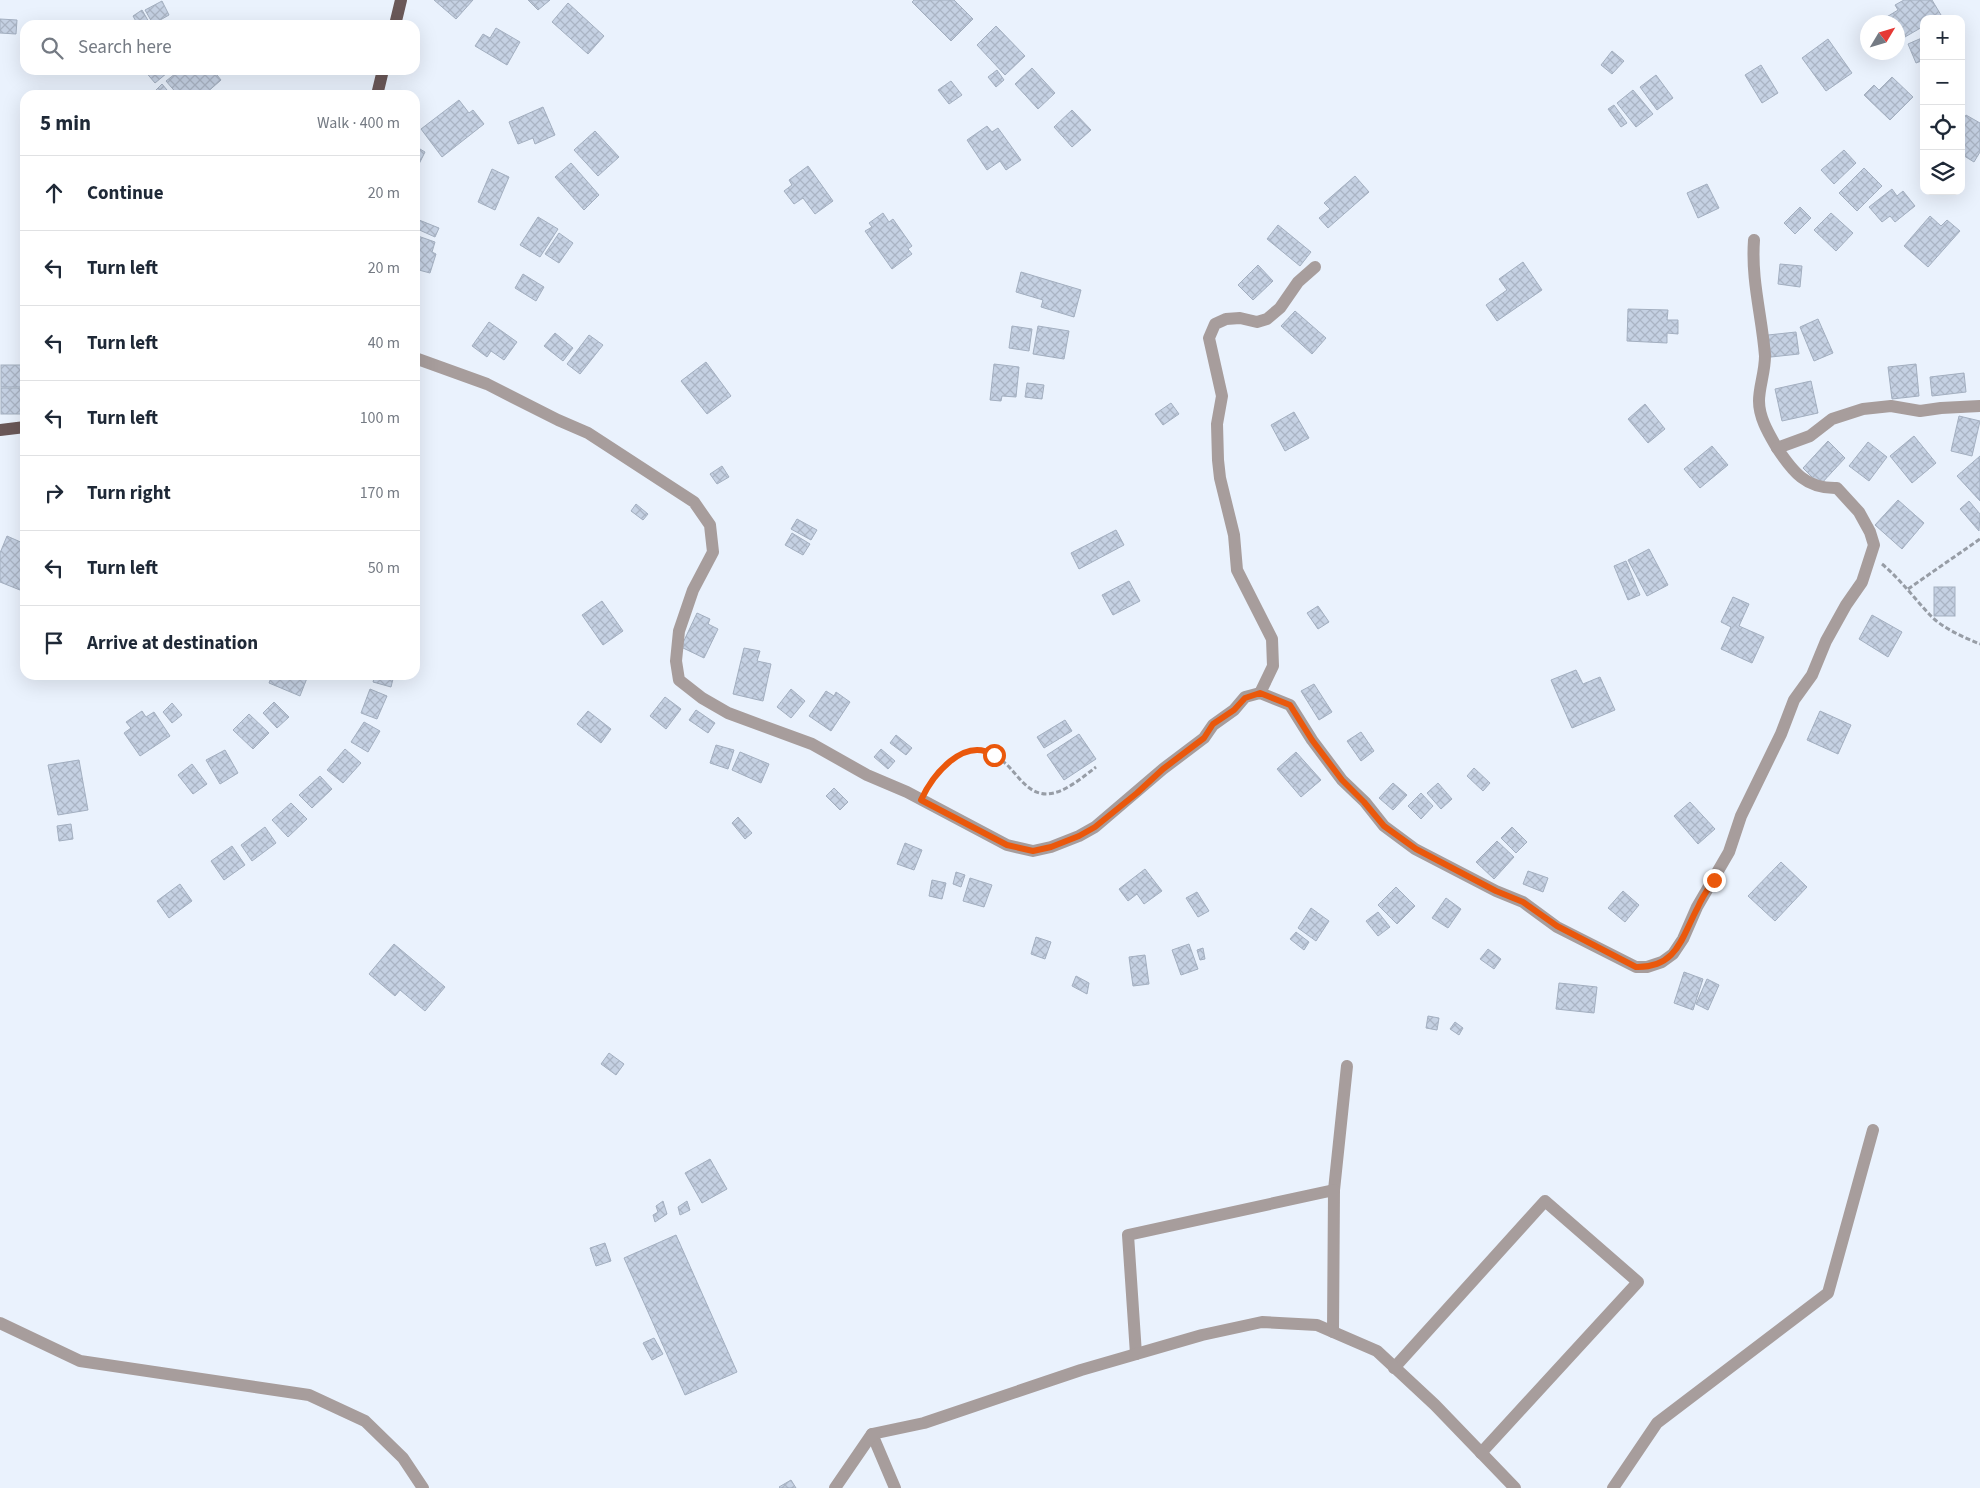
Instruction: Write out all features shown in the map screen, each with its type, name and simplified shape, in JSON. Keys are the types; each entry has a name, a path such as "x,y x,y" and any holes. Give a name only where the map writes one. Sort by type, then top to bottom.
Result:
{"main road":[{"path":"396,20 402,0"},
{"path":"378,90 382,75"},
{"path":"0,430 20,428"}],"street":[{"path":"420,360 487,384 588,433 694,502 710,525 713,552 693,590 679,631 676,661 679,680 702,698 728,713 812,744 867,775 921,800 1007,845 1033,851 1051,847 1079,836 1095,827 1163,769 1204,738 1213,724 1234,710 1245,698 1260,693 1290,705 1312,740 1342,780 1384,826 1416,849 1496,891 1523,902 1557,926 1606,952 1636,967 1647,967 1662,962 1672,954 1684,939 1697,907 1729,852 1741,816 1781,734 1794,700 1812,675 1826,641 1846,605 1862,582 1874,545 1870,532 1859,512 1837,488 1822,488 1808,482 1790,468 1765,426 1759,402 1765,357 1753,276 1754,240"},
{"path":"1260,693 1273,666 1272,639 1237,570 1234,535 1222,486 1218,460 1217,424 1222,396 1209,338 1215,324 1226,318 1240,318 1256,322 1267,319 1280,308 1298,282 1315,267"},
{"path":"1777,448 1810,436 1832,419 1863,409 1891,406 1920,411 1980,406"},
{"path":"1333,1332 1334,1190 1347,1066"},
{"path":"1613,1488 1657,1423 1828,1293 1873,1130"},
{"path":"1136,1354 1128,1234 1334,1190"},
{"path":"1394,1368 1545,1201 1638,1282 1481,1453"},
{"path":"835,1488 872,1434 924,1423 1081,1370 1202,1335 1262,1322 1317,1325 1377,1352 1435,1405 1515,1488"},
{"path":"0,1323 80,1361 308,1394 365,1422 403,1458 423,1488"},
{"path":"872,1434 895,1488"}],"path":[{"path":"1908,589 1980,539"},
{"path":"1870,562 1879,562 1908,589 1931,616 1955,632 1980,644"},
{"path":"921,800 927,787 944,767 953,758 964,753 988,751 1010,767 1025,786 1045,794 1057,792 1073,784 1096,766"}],"building":[{"path":"434,0 473,0 456,19"},
{"path":"528,0 550,0 538,10"},
{"path":"914,0 954,0 973,19 951,41 912,2"},
{"path":"1904,0 1932,0 1941,15 1920,15 1920,28 1905,37 1905,15 1890,15 1898,10 1895,5"},
{"path":"162,1 169,15 160,20 151,20 145,10"},
{"path":"568,3 604,36 588,54 552,22"},
{"path":"142,10 148,20 135,20 133,16"},
{"path":"0,19 17,20 16,34 0,33"},
{"path":"996,26 1025,56 1005,75 977,45"},
{"path":"496,28 520,42 507,65 475,46 483,34 490,38"},
{"path":"1828,39 1852,73 1826,91 1802,58"},
{"path":"1920,39 1920,62 1916,63 1908,44"},
{"path":"1612,51 1624,61 1612,74 1601,65"},
{"path":"1761,65 1778,93 1762,103 1745,75"},
{"path":"1032,68 1055,93 1038,109 1015,84"},
{"path":"997,70 1004,80 996,87 988,77"},
{"path":"148,75 165,75 155,83"},
{"path":"174,75 217,75 221,80 210,90 174,90 166,81"},
{"path":"1656,75 1673,98 1657,110 1640,87"},
{"path":"1892,77 1913,97 1890,120 1864,95 1874,85 1879,90"},
{"path":"951,81 962,95 949,104 938,90"},
{"path":"162,84 167,90 156,90"},
{"path":"1633,90 1653,114 1636,127 1617,103"},
{"path":"459,100 469,113 473,110 484,124 442,157 421,129"},
{"path":"1614,105 1627,123 1621,127 1608,109"},
{"path":"543,107 555,135 535,144 533,138 518,144 509,122"},
{"path":"1072,110 1091,130 1072,147 1054,127"},
{"path":"1966,115 1980,123 1980,152 1974,162 1965,156"},
{"path":"987,126 992,132 998,128 1021,160 1006,170 1000,161 987,170 967,140"},
{"path":"595,131 619,157 598,176 574,150"},
{"path":"420,149 425,152 420,162"},
{"path":"1844,150 1856,163 1834,184 1821,170"},
{"path":"571,163 599,195 584,210 555,177"},
{"path":"808,166 833,201 815,214 803,198 794,204 784,191 792,185 789,180"},
{"path":"1864,168 1882,186 1857,211 1839,193"},
{"path":"492,169 509,177 495,210 478,202"},
{"path":"1355,176 1369,192 1328,228 1319,218 1330,209 1324,203"},
{"path":"1707,184 1719,208 1698,218 1687,193"},
{"path":"1892,189 1897,196 1903,191 1915,206 1895,222 1890,216 1882,222 1869,207"},
{"path":"1800,207 1811,218 1795,234 1784,223"},
{"path":"883,213 889,222 893,219 912,246 908,249 912,254 892,269 865,231 872,227 869,223"},
{"path":"1831,213 1853,233 1836,251 1814,230"},
{"path":"1930,216 1941,226 1947,220 1960,231 1928,267 1904,246"},
{"path":"538,217 558,229 540,257 520,245"},
{"path":"420,220 439,228 435,237 420,230"},
{"path":"1278,225 1311,252 1300,266 1267,239"},
{"path":"559,233 573,243 559,263 545,254"},
{"path":"420,237 435,242 432,252 436,254 430,273 420,270"},
{"path":"1523,262 1542,290 1497,321 1486,305 1507,290 1499,279"},
{"path":"1780,264 1802,266 1800,287 1778,284"},
{"path":"1258,265 1273,281 1253,300 1238,285"},
{"path":"1021,272 1081,290 1074,317 1041,307 1043,300 1016,292"},
{"path":"523,274 544,287 536,301 515,288"},
{"path":"1628,309 1668,310 1667,320 1678,320 1678,334 1667,333 1667,343 1627,341"},
{"path":"1295,311 1326,338 1312,354 1281,326"},
{"path":"1818,319 1833,353 1814,361 1800,327"},
{"path":"489,322 517,342 504,360 491,351 487,357 472,346"},
{"path":"1012,326 1032,329 1029,351 1009,348"},
{"path":"1038,326 1069,331 1064,359 1033,354"},
{"path":"1796,332 1799,354 1771,357 1768,335"},
{"path":"555,333 573,348 563,361 544,346"},
{"path":"589,335 603,345 580,374 567,364"},
{"path":"706,362 731,396 707,414 681,381"},
{"path":"994,364 1019,367 1016,397 1002,396 1001,401 990,400"},
{"path":"1916,364 1919,396 1892,399 1888,367"},
{"path":"1,365 20,365 20,387 1,387"},
{"path":"1964,373 1966,392 1932,396 1930,377"},
{"path":"1811,381 1818,413 1782,421 1775,389"},
{"path":"1027,383 1044,385 1042,399 1025,397"},
{"path":"1,388 20,388 20,414 1,414"},
{"path":"1171,403 1179,414 1163,425 1155,414"},
{"path":"1645,404 1665,429 1648,443 1628,419"},
{"path":"1294,412 1309,438 1285,451 1271,425"},
{"path":"1959,416 1980,421 1972,456 1951,451"},
{"path":"1914,436 1936,463 1912,483 1890,456"},
{"path":"1828,441 1845,458 1820,485 1803,468"},
{"path":"1868,442 1887,457 1869,481 1849,466"},
{"path":"1712,446 1728,465 1700,488 1684,469"},
{"path":"1980,456 1980,501 1957,476"},
{"path":"722,466 729,477 717,484 710,474"},
{"path":"1898,500 1924,523 1902,549 1875,525"},
{"path":"1969,501 1980,514 1979,531 1960,509"},
{"path":"636,504 648,514 643,520 631,511"},
{"path":"797,519 817,530 811,540 791,529"},
{"path":"1116,530 1124,545 1079,569 1071,553"},
{"path":"792,533 810,544 803,555 785,545"},
{"path":"7,536 20,542 20,590 0,582 0,553"},
{"path":"1649,549 1668,585 1647,596 1628,560"},
{"path":"1626,561 1640,595 1628,600 1614,566"},
{"path":"1129,581 1140,601 1113,615 1102,595"},
{"path":"1934,587 1955,587 1955,616 1934,616"},
{"path":"1733,597 1749,604 1739,626 1764,637 1752,663 1721,649 1731,627 1721,622"},
{"path":"602,601 623,631 603,645 582,615"},
{"path":"1318,606 1329,622 1318,629 1307,613"},
{"path":"697,613 710,619 708,624 718,629 704,658 681,647"},
{"path":"1872,615 1902,632 1888,657 1859,639"},
{"path":"744,648 760,651 757,661 771,664 763,701 733,694"},
{"path":"1576,670 1583,684 1600,677 1615,710 1572,728 1551,680"},
{"path":"270,680 306,680 300,696 269,683"},
{"path":"374,680 393,680 391,687 373,682"},
{"path":"1314,684 1332,712 1319,720 1301,691"},
{"path":"370,689 387,696 377,719 361,713"},
{"path":"791,689 805,701 791,718 777,707"},
{"path":"826,691 834,696 836,692 850,702 831,731 809,716"},
{"path":"665,697 681,709 666,729 650,716"},
{"path":"274,702 289,717 277,728 263,713"},
{"path":"172,703 182,715 172,723 163,712"},
{"path":"696,710 715,723 708,733 689,720"},
{"path":"142,711 146,717 154,712 170,736 140,756 124,733 131,728 126,722"},
{"path":"588,711 611,729 601,743 577,724"},
{"path":"1820,711 1851,725 1838,754 1807,740"},
{"path":"249,714 269,733 253,749 233,730"},
{"path":"1065,720 1072,731 1044,748 1037,737"},
{"path":"364,722 380,731 368,752 351,742"},
{"path":"1361,732 1374,751 1361,761 1347,741"},
{"path":"1079,734 1096,759 1064,780 1047,755"},
{"path":"896,735 912,748 906,755 890,743"},
{"path":"716,745 734,750 728,769 710,763"},
{"path":"345,749 361,763 343,783 327,770"},
{"path":"881,749 895,761 888,769 874,757"},
{"path":"225,750 238,773 220,784 206,760"},
{"path":"740,752 769,764 761,783 732,770"},
{"path":"1296,752 1321,780 1301,797 1277,769"},
{"path":"79,760 88,810 58,815 48,765"},
{"path":"192,764 207,784 193,794 178,775"},
{"path":"1474,768 1490,783 1483,791 1467,776"},
{"path":"320,776 332,789 312,808 299,795"},
{"path":"1393,783 1407,795 1393,810 1379,798"},
{"path":"1438,783 1452,799 1441,809 1427,793"},
{"path":"834,788 848,802 840,810 826,796"},
{"path":"1421,793 1433,806 1421,819 1408,806"},
{"path":"1690,802 1715,829 1698,844 1674,816"},
{"path":"291,803 307,819 288,837 272,820"},
{"path":"738,817 752,833 745,839 732,823"},
{"path":"71,824 73,839 59,841 57,826"},
{"path":"265,827 276,843 252,861 241,845"},
{"path":"1512,827 1527,842 1516,853 1501,838"},
{"path":"1497,841 1514,857 1494,879 1476,862"},
{"path":"905,843 922,850 914,870 897,864"},
{"path":"232,846 245,865 224,880 211,861"},
{"path":"1781,862 1807,887 1775,921 1748,896"},
{"path":"1145,869 1162,891 1144,904 1137,894 1128,901 1119,889"},
{"path":"1528,871 1548,878 1543,892 1523,884"},
{"path":"956,872 965,875 961,887 953,884"},
{"path":"970,878 992,885 984,907 963,901"},
{"path":"932,880 946,883 942,899 929,896"},
{"path":"180,884 192,901 169,918 157,901"},
{"path":"1396,887 1415,906 1397,924 1378,905"},
{"path":"1623,891 1639,905 1625,922 1608,908"},
{"path":"1197,892 1209,911 1198,917 1186,898"},
{"path":"1446,898 1461,909 1448,928 1432,918"},
{"path":"1311,908 1329,921 1316,941 1298,928"},
{"path":"1378,912 1390,927 1378,936 1366,921"},
{"path":"1296,932 1309,942 1304,950 1290,939"},
{"path":"1036,937 1051,942 1045,959 1031,954"},
{"path":"394,944 445,987 425,1011 400,990 395,996 369,974"},
{"path":"1189,944 1198,969 1181,975 1172,950"},
{"path":"1203,948 1205,959 1200,960 1197,950"},
{"path":"1488,949 1501,959 1494,969 1480,959"},
{"path":"1145,955 1149,984 1133,986 1129,957"},
{"path":"1684,972 1703,979 1693,1010 1674,1003"},
{"path":"1076,976 1089,983 1087,994 1072,986"},
{"path":"1707,979 1719,985 1708,1010 1696,1004"},
{"path":"1559,983 1597,987 1594,1013 1556,1009"},
{"path":"1428,1016 1439,1018 1437,1030 1426,1028"},
{"path":"1455,1022 1463,1028 1459,1035 1450,1029"},
{"path":"609,1053 624,1064 616,1075 601,1064"},
{"path":"710,1159 727,1189 702,1203 685,1173"},
{"path":"663,1201 667,1214 655,1222 653,1215 658,1212 656,1206"},
{"path":"687,1201 690,1210 680,1215 678,1207"},
{"path":"676,1235 737,1372 685,1395 624,1258"},
{"path":"605,1243 611,1261 596,1266 590,1248"},
{"path":"654,1338 663,1354 652,1360 643,1343"},
{"path":"791,1480 796,1488 779,1487"}],"route":[{"path":"994,755 988,751 977,751 964,753 953,758 927,787 921,800 1007,845 1033,851 1051,847 1079,836 1095,827 1163,769 1204,738 1213,724 1234,710 1245,698 1260,693 1290,705 1312,740 1342,780 1384,826 1416,849 1448,867 1523,902 1557,926 1636,967 1647,967 1662,962 1672,954 1684,939 1697,907 1714,880"}]}
